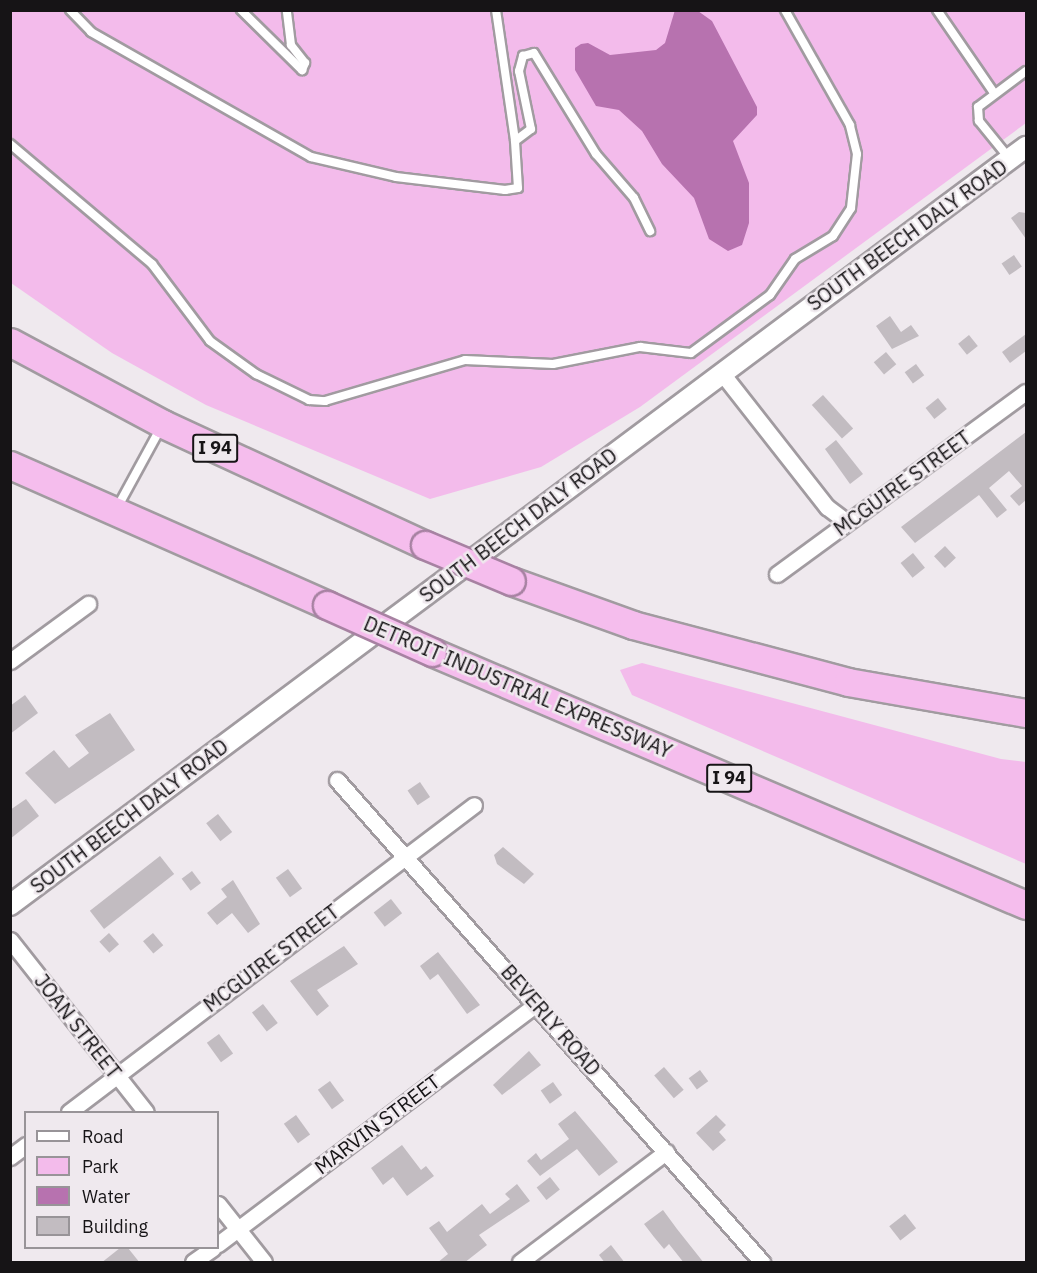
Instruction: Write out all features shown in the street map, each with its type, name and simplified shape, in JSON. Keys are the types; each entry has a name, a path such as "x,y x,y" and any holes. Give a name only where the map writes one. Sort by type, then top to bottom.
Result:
{"highway":[{"name":"I 94","path":"10,342 163,424 425,545 633,625 848,682 1026,713"},
{"name":"DETROIT INDUSTRIAL EXPRESSWAY","path":"10,465 114,514 432,652 1026,905"}],"street":[{"name":"SOUTH BEECH DALY ROAD","path":"10,905 721,372 1026,147"},
{"path":"721,372 827,507 847,522"},
{"name":"MCGUIRE STREET","path":"777,574 1026,392"},
{"path":"10,662 88,604"},
{"name":"BEVERLY ROAD","path":"337,780 407,854 762,1263"},
{"name":"MCGUIRE STREET","path":"72,1111 474,805"},
{"name":"JOAN STREET","path":"10,940 144,1111"},
{"name":"MARVIN STREET","path":"219,1243 537,1004"},
{"path":"10,1157 24,1146"},
{"path":"520,1263 666,1152"},
{"path":"219,1204 264,1263"},
{"path":"193,1263 212,1249"}],"lane":[{"path":"70,10 91,32 311,158 396,177 505,190 518,188 515,141 496,10"},
{"path":"241,10 302,69 305,63 291,45 287,10"},
{"path":"10,144 152,264 210,340 256,374 309,400 325,401 465,360 553,364 640,347 691,353 770,295 795,259 832,236 851,208 857,154 850,124 785,10"},
{"path":"937,10 994,93"},
{"path":"515,141 531,129 519,71 523,56 534,53 601,161 634,198 650,231"},
{"path":"1010,159 977,114 981,102 1026,71"},
{"path":"114,514 163,424"}],"green space":[{"path":"10,11 1026,11 1026,123 640,407 541,467 430,499 206,405 112,353 11,283"},
{"path":"642,663 1001,759 1026,762 1026,864 632,695 620,670"}],"water":[{"path":"675,10 698,11 712,21 757,107 757,115 733,141 749,183 749,223 742,245 728,251 709,239 694,198 662,164 642,131 619,110 596,106 575,70 575,48 581,44 588,43 610,55 656,50 665,43"}],"building":[{"path":"1019,212 1026,213 1026,239 1011,218"},
{"path":"1014,255 1022,267 1009,275 1002,263"},
{"path":"890,316 901,332 911,325 919,336 892,349 876,326"},
{"path":"1026,334 1026,351 1010,363 1002,352"},
{"path":"969,335 978,346 967,355 958,344"},
{"path":"886,352 896,364 884,375 874,362"},
{"path":"916,364 924,375 913,384 905,372"},
{"path":"823,395 853,428 842,438 812,405"},
{"path":"938,398 947,409 934,419 926,408"},
{"path":"1026,432 1026,500 1019,506 1010,496 1022,486 1009,471 989,488 1007,510 997,518 979,495 915,543 901,527"},
{"path":"836,440 863,474 850,484 825,449"},
{"path":"945,546 956,558 945,568 934,556"},
{"path":"913,553 925,568 913,578 901,563"},
{"path":"25,695 38,713 10,734 10,706"},
{"path":"110,713 135,750 55,804 25,773 54,750 69,768 89,753 75,735"},
{"path":"420,782 430,797 418,805 408,790"},
{"path":"26,799 39,816 10,839 10,810"},
{"path":"218,814 232,832 220,841 206,823"},
{"path":"503,847 534,874 524,884 497,864 494,855"},
{"path":"160,856 174,874 104,929 90,911"},
{"path":"288,869 302,888 290,897 276,878"},
{"path":"192,871 201,883 191,891 182,879"},
{"path":"233,880 260,924 248,933 232,913 217,925 207,913 227,897 221,889"},
{"path":"391,899 402,913 385,927 374,913"},
{"path":"109,933 119,944 109,953 99,942"},
{"path":"153,933 163,945 153,954 143,941"},
{"path":"344,946 358,964 317,990 329,1006 317,1016 290,981"},
{"path":"438,952 480,1005 467,1014 438,974 430,980 420,966"},
{"path":"263,1004 278,1023 267,1032 252,1013"},
{"path":"219,1034 233,1053 221,1062 207,1043"},
{"path":"529,1051 541,1065 502,1095 493,1085"},
{"path":"664,1067 684,1090 674,1098 654,1076"},
{"path":"700,1070 708,1081 697,1090 689,1078"},
{"path":"330,1081 344,1100 332,1109 318,1090"},
{"path":"553,1082 562,1095 550,1104 541,1091"},
{"path":"575,1111 618,1162 599,1176 577,1149 540,1176 527,1161 536,1153 541,1160 569,1139 558,1124"},
{"path":"296,1115 310,1134 298,1143 284,1124"},
{"path":"716,1115 726,1125 719,1132 726,1140 713,1151 696,1133"},
{"path":"402,1145 421,1170 426,1166 434,1176 407,1196 393,1177 383,1185 371,1168"},
{"path":"550,1177 560,1190 546,1200 537,1187"},
{"path":"517,1184 530,1201 479,1235 487,1245 464,1263 437,1263 448,1254 429,1228 439,1221 447,1232 482,1204 490,1214 510,1199 505,1194"},
{"path":"663,1210 704,1263 684,1263 669,1244 664,1249 654,1237 644,1224"},
{"path":"905,1214 916,1228 900,1240 889,1226"},
{"path":"611,1245 625,1263 605,1263 599,1255"},
{"path":"119,1249 129,1249 140,1263 101,1263"}]}
